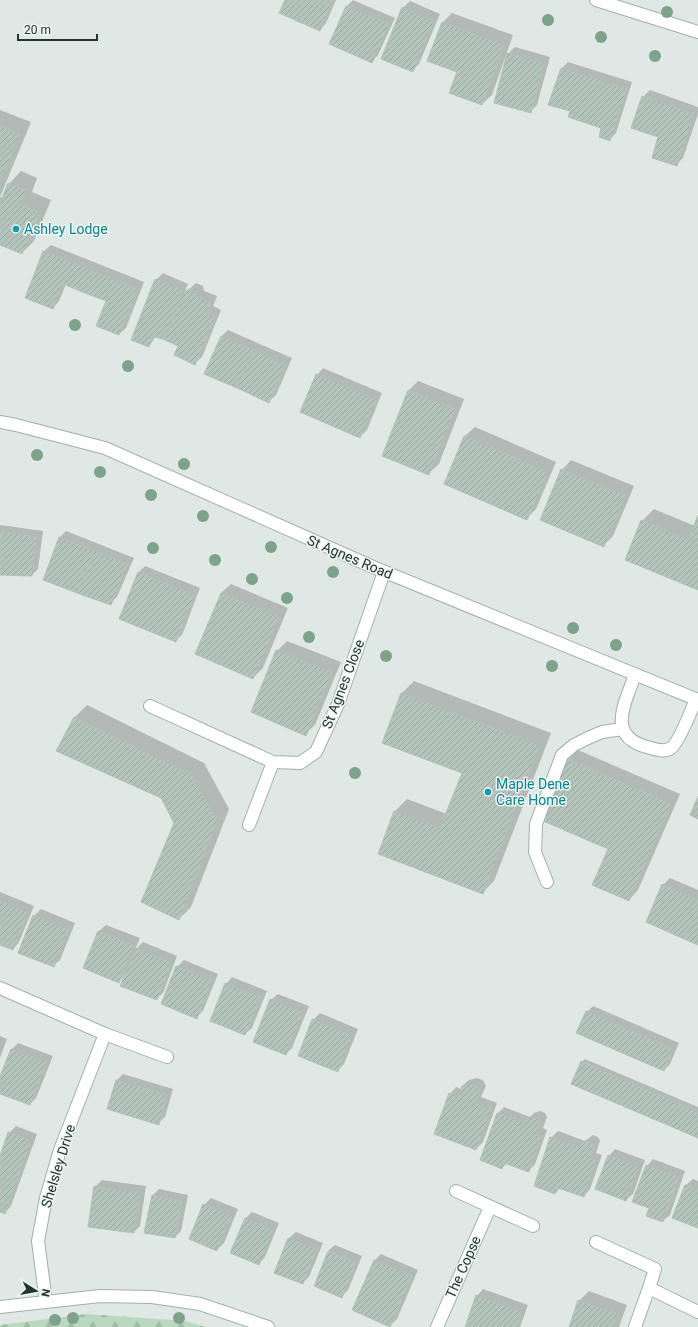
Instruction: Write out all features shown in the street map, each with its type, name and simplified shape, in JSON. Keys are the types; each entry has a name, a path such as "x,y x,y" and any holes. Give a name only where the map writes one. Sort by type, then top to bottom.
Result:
{"street":[{"path":"596,0 698,32"},
{"name":"St Agnes Road","path":"0,422 106,448 384,572 697,700"},
{"name":"St Agnes Close","path":"150,706 273,762 300,763 316,752 338,704 384,572"},
{"path":"635,675 621,716 623,729 630,740 637,745 661,751 671,748 677,740 697,700"},
{"path":"547,882 535,852 536,824 562,755 574,745 602,732 623,729"},
{"path":"249,825 273,762"},
{"path":"0,988 105,1034 167,1057"},
{"name":"Shelsley Drive","path":"46,1302 38,1241 46,1198 60,1150 105,1034"},
{"path":"456,1191 533,1226"},
{"name":"The Copse","path":"437,1327 490,1207"},
{"path":"596,1242 655,1269 635,1327"},
{"path":"649,1288 698,1312"},
{"path":"0,1307 100,1296 152,1297 200,1304 268,1327"}],"green space":[{"path":"87,1314 186,1321 205,1327 0,1327 0,1325"}],"building":[{"path":"285,0 333,0 320,31 279,13"},
{"path":"346,6 389,24 372,63 329,44"},
{"path":"402,7 434,21 413,72 381,59"},
{"path":"442,22 504,45 482,105 449,93 457,72 427,61"},
{"path":"507,53 544,63 531,113 494,103"},
{"path":"561,68 627,89 610,141 599,137 601,128 568,117 570,111 548,105"},
{"path":"642,96 694,114 677,166 652,158 658,137 631,128"},
{"path":"0,126 20,134 0,181"},
{"name":"Ashley Lodge","path":"8,183 26,190 20,205 40,212 22,254 0,245 0,203"},
{"path":"43,251 94,271 85,293 63,284 53,309 25,298"},
{"path":"94,271 138,289 119,335 96,326 106,301 85,293"},
{"path":"155,279 182,290 179,298 181,299 165,340 153,336 149,347 131,340"},
{"path":"189,289 197,292 198,297 211,303 207,313 216,316 195,365 174,355 178,346 165,340 181,299 185,292"},
{"path":"221,336 254,350 237,388 204,374"},
{"path":"254,350 286,365 269,403 237,388"},
{"path":"316,374 377,400 360,438 300,412"},
{"path":"408,390 455,409 429,475 382,456"},
{"path":"464,436 548,472 527,520 444,484"},
{"path":"561,469 625,496 604,547 540,520"},
{"path":"698,515 698,590 625,560 641,520 688,540"},
{"path":"0,531 3,531 0,559"},
{"path":"3,531 37,537 32,576 0,575"},
{"path":"59,537 94,551 77,593 43,580"},
{"path":"94,551 128,564 111,605 77,593"},
{"path":"138,572 195,595 176,642 119,619"},
{"path":"221,593 279,617 253,679 195,654"},
{"path":"276,650 332,672 306,736 251,712"},
{"name":"Maple Dene Care Home","path":"401,693 539,746 483,894 378,854 394,811 440,828 462,773 382,743"},
{"path":"74,717 192,775 217,822 179,920 141,902 174,823 161,798 56,751"},
{"path":"568,759 671,804 629,901 592,885 608,849 541,820"},
{"path":"698,796 698,819 690,815"},
{"path":"662,884 698,900 698,906 684,939 646,922"},
{"path":"0,901 28,912 13,950 0,945"},
{"path":"698,906 698,945 684,939"},
{"path":"33,915 69,930 54,967 18,953"},
{"path":"98,931 134,945 119,983 83,968"},
{"path":"136,948 172,963 157,1000 120,986"},
{"path":"176,966 212,981 197,1019 161,1004"},
{"path":"225,983 261,998 245,1035 210,1021"},
{"path":"270,999 303,1013 286,1055 253,1042"},
{"path":"586,1011 673,1049 664,1071 576,1033"},
{"path":"312,1019 352,1035 338,1072 298,1056"},
{"path":"11,1049 47,1062 30,1105 0,1094 0,1076"},
{"path":"581,1061 698,1112 698,1138 571,1084"},
{"path":"116,1080 167,1095 159,1125 107,1109"},
{"path":"470,1084 477,1086 480,1093 476,1104 491,1110 476,1150 434,1134 449,1093 458,1097 462,1086"},
{"path":"497,1113 525,1123 526,1119 533,1117 539,1119 541,1124 537,1135 542,1136 529,1172 504,1163 502,1169 480,1160"},
{"path":"8,1132 31,1140 5,1214 0,1212 0,1156"},
{"path":"550,1137 580,1147 585,1141 592,1143 594,1148 590,1159 596,1161 584,1197 558,1188 555,1194 534,1186"},
{"path":"608,1155 639,1167 626,1201 595,1189"},
{"path":"646,1165 679,1177 663,1222 646,1216 649,1208 632,1202"},
{"path":"685,1185 698,1190 698,1228 672,1218"},
{"path":"94,1186 140,1193 134,1233 88,1227"},
{"path":"152,1195 182,1201 175,1238 144,1233"},
{"path":"203,1204 232,1216 217,1251 189,1239"},
{"path":"245,1218 273,1230 259,1265 230,1253"},
{"path":"288,1238 317,1249 303,1284 274,1273"},
{"path":"328,1251 356,1262 342,1298 314,1286"},
{"path":"374,1260 412,1276 390,1327 352,1310"},
{"path":"476,1295 522,1312 516,1327 465,1327"},
{"path":"578,1300 618,1314 613,1327 569,1327"}],"place":[{"name":"Ashley Lodge","path":"16,229"},
{"name":"Maple Dene Care Home","path":"488,792"}]}
